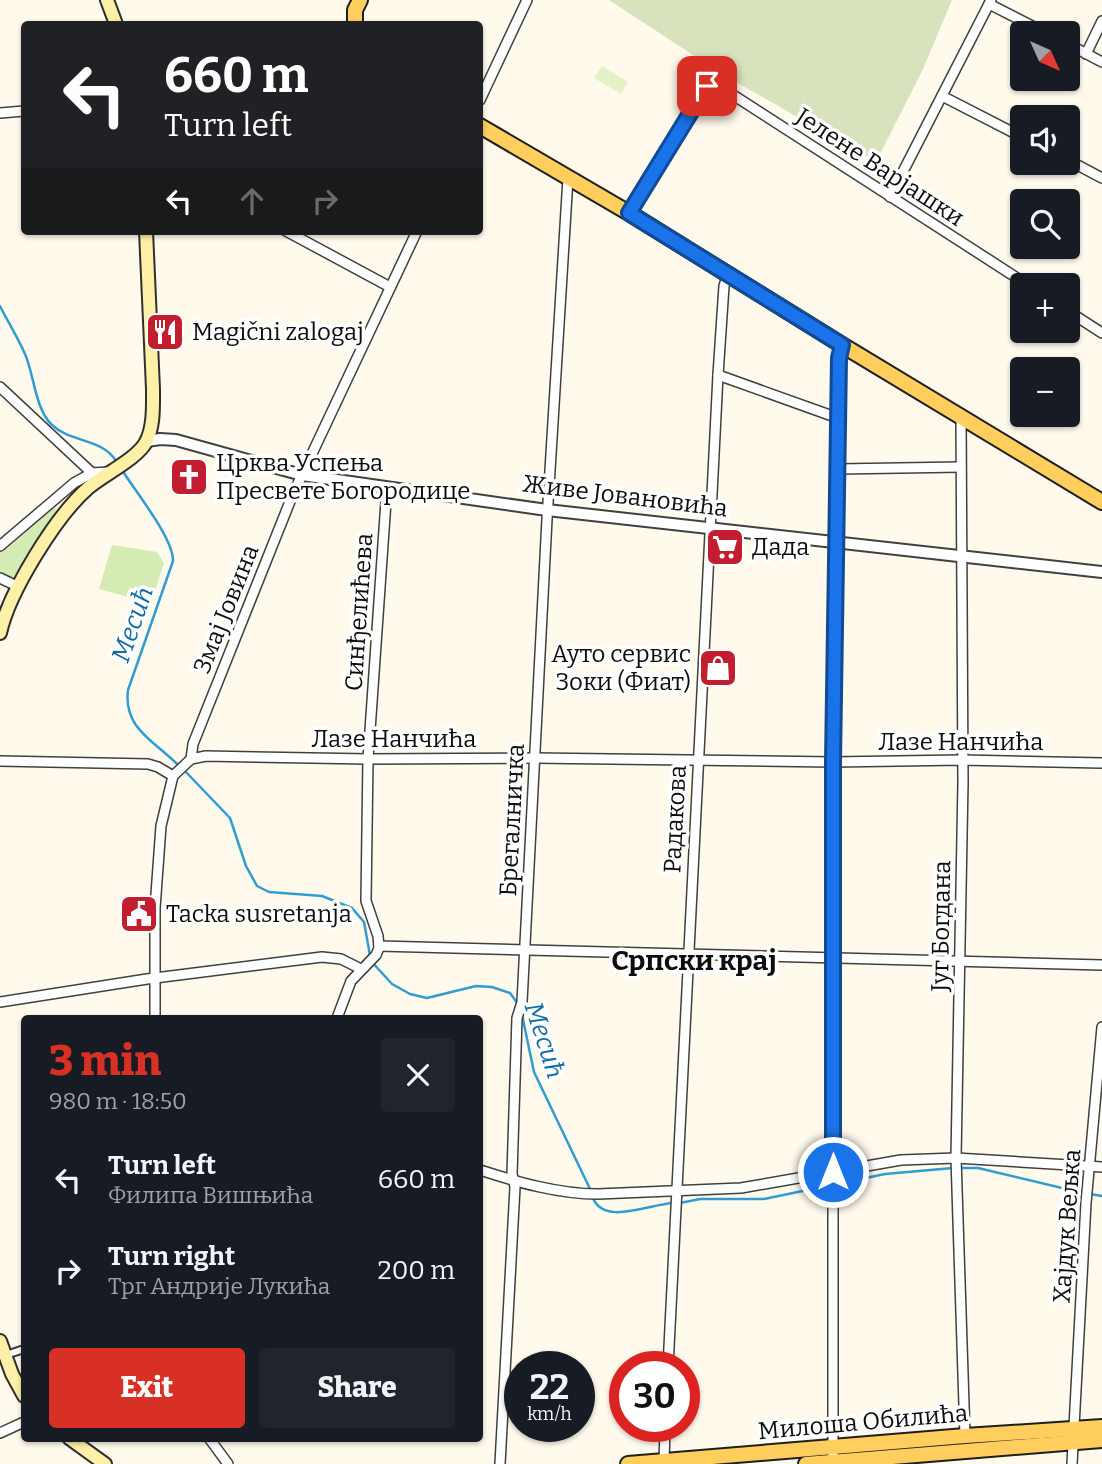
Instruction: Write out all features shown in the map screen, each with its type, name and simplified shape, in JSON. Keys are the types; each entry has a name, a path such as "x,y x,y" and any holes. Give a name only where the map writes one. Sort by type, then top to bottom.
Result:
{"main road":[{"path":"107,0 115,21"},
{"path":"483,128 629,213 1102,502"},
{"path":"0,633 6,612 19,587 72,504 111,470 127,461 147,441 152,412 153,377 146,235"},
{"path":"1,1347 21,1390"},
{"name":"Милоша Обилића","path":"628,1464 834,1458 1074,1435 1102,1427"},
{"name":"Милоша Обилића","path":"806,1464 965,1436 1074,1435 1102,1440"},
{"path":"75,1442 105,1464"}],"street":[{"path":"483,94 527,0"},
{"path":"890,197 990,2 1024,21"},
{"path":"1086,54 1102,21"},
{"path":"1080,51 1102,62"},
{"name":"Јелене Варјашки","path":"629,213 711,83 720,85 1010,274"},
{"path":"942,96 1010,131"},
{"path":"0,113 21,111"},
{"path":"1080,166 1102,178"},
{"name":"Брегалничка","path":"500,1464 514,1181 517,1018 522,1002 547,510 568,178"},
{"path":"293,235 390,287"},
{"name":"Змај Јовина","path":"175,774 188,760 293,494 414,235"},
{"name":"Радакова","path":"669,1351 718,375 724,286 728,274"},
{"path":"1080,318 1102,332"},
{"path":"834,1458 833,762 835,541 839,358 842,345"},
{"path":"718,375 838,418"},
{"path":"0,387 92,473"},
{"name":"Југ Богдана","path":"961,417 962,760 956,1175 965,1436"},
{"name":"Живе Јовановића","path":"147,441 176,440 302,475 547,510 1102,572"},
{"path":"838,469 961,467"},
{"path":"0,546 74,483 92,473 111,470"},
{"name":"Синђелићева","path":"377,951 378,936 366,901 368,759 387,487"},
{"path":"53,501 72,504"},
{"path":"0,578 19,587"},
{"name":"Лазе Нанчића","path":"188,760 206,756 1102,763"},
{"path":"0,761 148,764 175,774 161,827 155,908 155,1015"},
{"path":"338,1015 348,987 377,951 525,949 1102,965"},
{"path":"0,1002 154,978 322,957 341,959 364,967"},
{"name":"Хајдук Вељка","path":"1072,1464 1086,1203 1102,1027"},
{"path":"483,1171 514,1181 585,1194 676,1194 833,1177 901,1160 1102,1167"},
{"path":"1,1347 21,1349"},
{"path":"0,1433 21,1423"},
{"path":"212,1442 228,1464"},
{"path":"664,1463 665,1442"}],"green space":[{"path":"609,0 952,0 923,69 876,162 722,74"},
{"path":"602,66 628,82 621,94 594,78"},
{"path":"56,508 56,512 14,576 10,578 0,574 0,552"},
{"path":"112,545 157,552 164,563 151,603 99,589"}],"waterway":[{"name":"Месић","path":"0,306 25,354 38,401 46,418 60,431 103,448 116,461"},
{"name":"Месић","path":"122,470 161,528 172,552 173,561 128,690 130,715 143,733 179,766"},
{"name":"Месић","path":"184,770 230,818 246,866 257,886 269,892 322,896 352,908 364,922 371,961 392,984 410,994 427,998 476,986 492,987 510,993 518,1004"},
{"name":"Месић","path":"521,1010 534,1072 591,1191"},
{"name":"Месић","path":"680,1203 700,1199 764,1199 885,1174 953,1168"},
{"name":"Месић","path":"960,1168 978,1168 1083,1193"},
{"name":"Месић","path":"1090,1194 1102,1196"},
{"name":"Месић","path":"593,1198 607,1211 617,1212 673,1203"}],"place":[{"name":"Magični zalogaj","path":"165,332"},
{"name":"Црква Успења Пресвете Богородице","path":"189,477"},
{"name":"Дада","path":"725,547"},
{"name":"Ауто сервис Зоки (Фиат)","path":"718,668"},
{"name":"Tacka susretanja","path":"139,914"}],"district":[{"name":"Српски крај","path":"694,960"}],"route":[{"path":"707,86 629,213 842,345 839,358 835,541 833,1172"}]}
